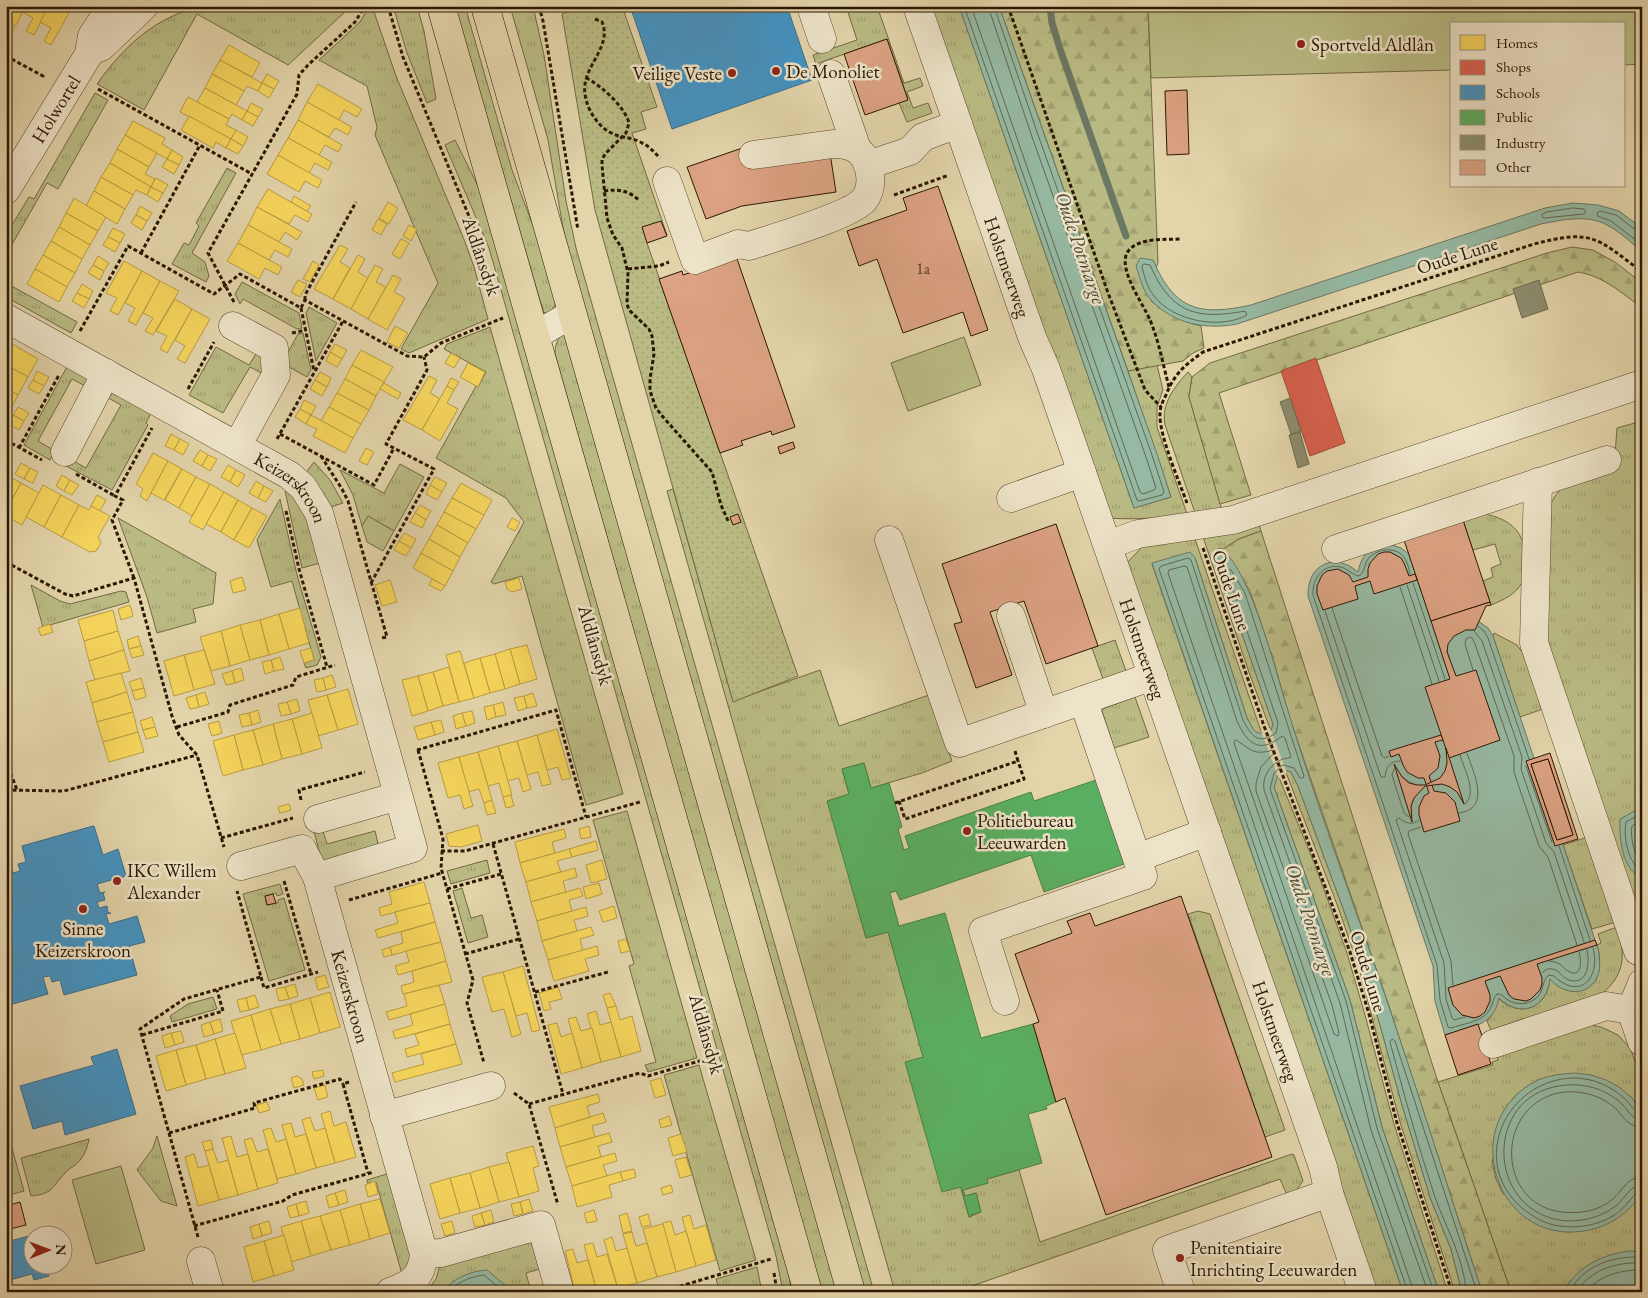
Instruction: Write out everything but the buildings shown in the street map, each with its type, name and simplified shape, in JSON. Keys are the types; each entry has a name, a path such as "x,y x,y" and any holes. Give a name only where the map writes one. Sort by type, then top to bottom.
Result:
{"main road":[{"name":"Aldlânsdyk","path":"441,6 808,1292"},
{"path":"485,6 852,1292"}],"street":[{"name":"Holwortel","path":"6,190 88,54 92,36 112,6"},
{"name":"Holwortel","path":"88,54 101,47 144,6"},
{"path":"811,6 822,39"},
{"name":"Holstmeerweg","path":"917,6 1032,337 1046,369 1108,545 1323,1167 1329,1194 1363,1292"},
{"path":"667,181 694,260 738,244 749,246 834,217 856,207 865,199 865,167 831,74"},
{"path":"865,167 910,151 923,137 958,124"},
{"path":"753,155 833,144 846,144 865,167"},
{"path":"536,335 572,314"},
{"name":"Keizerskroon","path":"6,318 289,475 303,487 318,513 412,848"},
{"path":"228,322 274,348 276,375 237,446"},
{"path":"61,458 106,373"},
{"path":"1108,545 1138,534 1233,520 1642,384"},
{"path":"1336,549 1607,460"},
{"path":"1011,498 1082,473"},
{"path":"1538,482 1534,644 1640,954"},
{"path":"889,540 959,743 1153,676"},
{"path":"1011,616 1044,714"},
{"path":"1005,1001 983,931 1143,876 1084,700"},
{"path":"307,818 398,796"},
{"path":"1137,858 1207,832"},
{"path":"317,877 412,848"},
{"name":"Keizerskroon","path":"234,868 302,849 317,877 424,1254"},
{"path":"1642,983 1631,1010 1642,1042"},
{"path":"1493,1044 1606,1006 1631,1010"},
{"path":"384,1116 491,1086"},
{"path":"1181,1292 1167,1250 1329,1194"},
{"path":"390,1292 414,1280 420,1272 424,1254 441,1253 542,1225 560,1292"},
{"path":"201,1261 210,1292"}],"path":[{"path":"115,496 170,408 228,322 225,286 208,253 297,94 299,75 355,22 365,6"},
{"name":"Aldlânsdyk","path":"388,6 403,57 480,241"},
{"path":"539,6 578,233"},
{"path":"1008,6 1107,290 1145,390 1160,407"},
{"path":"596,19 602,22 605,38 586,78 584,84 585,97 593,114 608,131 642,143 660,158 667,181"},
{"path":"6,56 43,76 51,64 252,174"},
{"path":"586,78 609,94 628,120 628,129 602,159 604,191 607,218 613,235 622,248 628,269 627,304 629,310 649,329 654,346 650,379 652,400 663,417 712,472 716,479 722,505 729,523"},
{"path":"427,117 432,115"},
{"path":"141,253 200,145"},
{"path":"865,167 892,195 953,174"},
{"path":"604,191 622,190 629,192 640,201"},
{"path":"314,372 302,308 305,295 356,202"},
{"name":"Oude Lune","path":"1452,1292 1397,1123 1350,952 1264,726 1166,445 1160,419 1160,407 1174,378 1187,364 1203,352 1534,244 1579,235 1608,245 1642,272"},
{"path":"1169,387 1150,320 1135,293 1125,261 1126,254 1132,247 1140,243 1180,239"},
{"path":"19,448 128,246 214,294 240,274 302,308"},
{"path":"628,269 658,266 692,255"},
{"path":"305,300 407,356 424,357 427,370 386,444 434,470 371,583"},
{"name":"Aldlânsdyk","path":"424,357 442,343 503,318 501,310"},
{"path":"265,462 343,321"},
{"path":"298,331 306,330"},
{"path":"280,434 374,485 394,448"},
{"path":"6,457 13,444 56,468 61,458 123,500 112,520 134,578 176,727 180,735 197,755 221,838 234,868 264,988 342,965"},
{"path":"289,475 282,490 299,569 327,667"},
{"path":"6,562 65,594 73,596 134,578"},
{"path":"176,727 228,712 230,705 293,685 296,677 359,658"},
{"path":"388,759 556,710 586,817"},
{"path":"899,802 905,819 1024,780 1006,727"},
{"path":"418,750 443,839 442,873 473,980 467,1003 491,1086 502,1083 529,1104 560,1211 546,1215 542,1225"},
{"path":"6,790 64,792 197,755"},
{"path":"6,760 17,790"},
{"path":"895,803 1018,761"},
{"path":"412,848 465,852 640,802 643,811"},
{"path":"221,838 307,818"},
{"path":"493,844 563,1094 529,1104"},
{"path":"277,856 311,974"},
{"path":"325,907 442,873"},
{"path":"447,889 501,874"},
{"path":"465,954 519,939"},
{"path":"535,992 608,972"},
{"path":"201,1261 200,1244 140,1029 184,999 261,977"},
{"path":"142,1035 223,1011 217,990"},
{"name":"Aldlânsdyk","path":"563,1094 640,1073 648,1076 713,1057 710,1048"},
{"path":"168,1133 255,1108 254,1103 340,1079 343,1084"},
{"path":"194,1226 283,1201 292,1195 399,1165"},
{"path":"768,1250 777,1292"},
{"path":"661,1292 771,1260"}],"green space":[{"path":"203,6 349,6 346,11 288,65 197,14 144,110 97,84 118,57 142,34 170,17"},
{"path":"369,6 372,6 396,76 465,242 488,319 409,353 401,349 438,283 375,135 377,127 367,86 319,60 360,22"},
{"path":"393,6 417,6 424,31 436,99 427,103 407,53"},
{"path":"455,6 465,6 512,170 535,231 556,300 553,309 549,312 544,313 538,294"},
{"path":"510,6 533,6 544,55 566,201 576,248 874,1292 864,1292 569,252 548,140"},
{"path":"586,6 622,6 657,107 641,112 646,129 632,133 667,235 647,243 798,676 733,702 595,210 562,14"},
{"path":"846,6 877,6 904,83 920,78 923,86 907,92 913,108 928,103 932,113 907,122 899,103 908,99 887,39 816,64 813,55 857,40"},
{"path":"930,6 959,6 1134,508 1171,497 1128,371 1157,365 1163,390 1157,407 1157,427 1187,514 1148,518 1108,518"},
{"path":"999,6 1148,6 1158,263 1156,268 1153,260 1151,301 1163,310 1186,322 1201,326 1204,348 1193,353 1183,361 1128,371"},
{"name":"Sportveld Aldlân","path":"1148,6 1642,6 1642,64 1626,65 1626,22 1450,22 1450,70 1151,78"},
{"path":"95,93 108,100 58,189 47,183 6,255 6,235 29,197 34,199"},
{"path":"455,140 484,198 787,1266 792,1292 783,1292 776,1256 489,248 445,145"},
{"path":"227,168 236,173 192,253 205,262 209,276 206,282 172,264 184,243 189,245 199,226 196,223"},
{"path":"1572,247 1593,250 1615,262 1642,283 1642,308 1604,281 1578,272 1219,393 1251,495 1220,504 1189,397 1192,377 1210,363 1547,253"},
{"path":"242,282 299,313 302,328 297,329 243,299 240,304 235,294"},
{"path":"6,283 77,322 71,333 6,297"},
{"path":"309,307 337,323 316,361 306,313"},
{"path":"490,327 623,794 586,805 522,576 494,584 491,582 524,522 506,498 436,458 476,386 478,387 486,372 444,349 447,344"},
{"path":"303,333 311,370 307,377 287,366 286,356 298,334"},
{"path":"564,333 838,1292 821,1292 555,354 557,342"},
{"path":"964,337 981,385 908,411 891,363"},
{"path":"216,347 249,365 256,354 262,354 263,374 250,367 223,413 189,395"},
{"path":"68,365 94,379 89,388 72,379 38,441 55,451 50,460 24,445"},
{"path":"1188,372 1192,377 1189,397 1223,513 1195,513 1165,425 1165,410 1170,396"},
{"path":"107,387 152,411 146,423 148,425 112,490 66,466 70,459 86,468 121,405 103,395"},
{"path":"1642,421 1642,807 1621,819 1637,876 1642,878 1642,910 1628,895 1544,644 1548,510 1555,496 1565,484 1614,468 1617,428"},
{"path":"314,462 330,480 343,503 328,508 305,474"},
{"path":"400,464 424,477 394,531 368,516 362,526 353,495 340,470 384,493"},
{"path":"288,488 307,516 320,563 302,568 285,491"},
{"path":"673,489 733,701 820,670 839,726 929,695 952,761 922,773 871,788 864,763 842,769 849,794 828,801 866,938 888,932 969,1217 981,1212 976,1193 965,1196 963,1190 988,1183 987,1179 1019,1170 1040,1242 1292,1154 1303,1181 1295,1192 1287,1195 1280,1179 966,1288 967,1292 895,1292 667,491"},
{"path":"280,499 297,575 321,657 317,665 306,668 304,663 314,660 292,581 271,587 257,540"},
{"path":"1477,513 1498,518 1511,525 1520,536 1524,545 1523,578 1520,586 1509,596 1491,605 1483,581 1493,577 1491,568 1501,564 1495,544 1473,550 1462,517"},
{"path":"368,516 394,531 383,551 367,542 362,526"},
{"path":"118,518 216,573 213,604 193,609 196,622 157,633 147,597"},
{"path":"1257,518 1261,531 1239,539 1223,549 1219,548 1216,558 1273,724 1271,731 1203,537"},
{"path":"1261,531 1438,1082 1511,1292 1482,1292 1388,1003 1290,719 1274,662 1250,591 1223,549 1239,539"},
{"path":"1195,539 1262,734 1254,731 1247,718 1195,558 1152,564 1403,1292 1376,1292 1125,565 1143,546"},
{"path":"31,585 60,601 70,604 121,591 126,592 129,602 43,627"},
{"path":"1494,633 1517,645 1525,656 1543,709 1520,717 1493,636"},
{"path":"1115,640 1126,671 1103,679 1092,648"},
{"path":"1135,697 1149,737 1114,748 1102,711 1105,708"},
{"path":"1285,770 1291,772 1298,786 1348,922 1431,1200 1451,1249 1462,1292 1455,1292 1400,1122 1359,968 1338,907"},
{"path":"1278,775 1315,865 1347,953 1394,1124 1448,1292 1439,1292 1382,1127 1350,1000 1274,787"},
{"path":"627,811 697,1058 648,1072 645,1065 656,1062 629,966 634,964 593,820"},
{"path":"322,828 327,844 375,831 379,848 325,860 321,859 314,831"},
{"path":"1588,837 1616,922 1592,929 1563,845"},
{"path":"487,860 490,873 451,884 447,871"},
{"path":"280,884 283,894 277,896 276,893 265,896 267,905 278,903 278,900 284,898 305,970 269,981 243,894"},
{"path":"462,888 471,918 482,915 488,937 468,943 453,891"},
{"path":"1198,911 1210,914 1285,1130 1265,1137 1188,914"},
{"path":"1617,927 1622,946 1622,964 1610,987 1602,994 1492,1033 1487,1021 1492,1015 1498,998 1515,1008 1524,1009 1532,1007 1544,997 1550,978 1557,986 1565,989 1585,989 1593,984 1599,968 1597,945 1601,943 1598,934"},
{"path":"213,997 217,1009 172,1022 170,1016 188,1004"},
{"path":"1584,1024 1601,1027 1618,1035 1630,1048 1642,1080 1642,1112 1631,1097 1539,1080 1525,1088 1512,1099 1492,1162 1496,1179 1503,1194 1636,1201 1642,1193 1642,1252 1618,1253 1596,1261 1578,1274 1563,1292 1511,1292 1438,1082 1493,1065 1492,1062 1498,1060 1496,1053"},
{"path":"699,1065 756,1260 720,1271 664,1075"},
{"path":"6,1127 24,1191 6,1196"},
{"path":"157,1136 177,1206 161,1201 137,1170 153,1148"},
{"path":"89,1139 86,1151 80,1160 48,1192 31,1196 21,1158"},
{"path":"121,1166 145,1250 96,1264 72,1180"},
{"path":"390,1173 413,1256 402,1274 376,1182 368,1184 367,1180"},
{"path":"531,1241 535,1245 540,1269 526,1273 531,1292 510,1292 505,1285 447,1286 444,1292 426,1292 436,1279 441,1261"},
{"path":"757,1267 762,1292 720,1292 716,1279"}],"water":[{"name":"Oude Potmarge","path":"959,6 999,6 1171,497 1134,508"},
{"path":"1573,203 1598,205 1619,211 1642,228 1642,251 1616,230 1599,222 1583,219 1557,221 1541,224 1226,326 1192,323 1181,320 1161,309 1146,293 1136,266 1140,258 1153,260 1170,290 1180,300 1191,306 1217,310 1233,308 1251,305 1545,208"},
{"path":"1392,545 1401,548 1409,554 1450,678 1455,676 1445,644 1446,636 1475,619 1488,628 1493,636 1599,952 1599,972 1589,988 1576,992 1569,991 1555,984 1550,979 1544,997 1531,1007 1524,1009 1515,1008 1499,998 1492,1015 1486,1020 1445,1035 1435,1001 1433,966 1308,596 1312,576 1324,564 1331,562 1340,563 1358,572 1362,559 1369,551","holes":["1395,766 1406,780 1417,785 1411,806 1411,818"]},
{"name":"Oude Potmarge","path":"1219,548 1229,556 1238,570 1248,589 1264,632 1305,764 1399,1037 1482,1292 1462,1292 1451,1249 1431,1200 1348,922 1298,786 1291,772 1285,770 1278,775 1274,787 1350,1000 1382,1127 1439,1292 1403,1292 1152,563 1190,552 1195,558 1247,718 1256,732 1271,731 1273,724 1216,558"},
{"path":"1642,807 1642,878 1630,868 1623,853 1620,819"},
{"path":"1560,1074 1591,1075 1619,1087 1631,1097 1641,1110 1642,1193 1631,1207 1610,1223 1584,1231 1553,1230 1527,1219 1508,1200 1496,1176 1493,1149 1498,1122 1513,1099 1538,1080"},
{"path":"1629,1251 1642,1252 1642,1292 1563,1292 1576,1275 1591,1263 1609,1255"},
{"path":"487,1270 505,1285 510,1292 444,1292 457,1279 475,1272"}],"pier":[{"path":"1270,728 1287,773 1279,779 1261,731"}],"waterway":[{"path":"1050,6 1052,23 1061,52 1126,236"}],"place":[{"name":"Sportveld Aldlân","path":"1301,44"},
{"name":"De Monoliet","path":"776,71"},
{"name":"Veilige Veste","path":"732,73"},
{"name":"Politiebureau Leeuwarden","path":"967,831"},
{"name":"IKC Willem Alexander","path":"117,881"},
{"name":"Sinne Keizerskroon","path":"83,909"},
{"name":"Penitentiaire Inrichting Leeuwarden","path":"1180,1258"}]}
